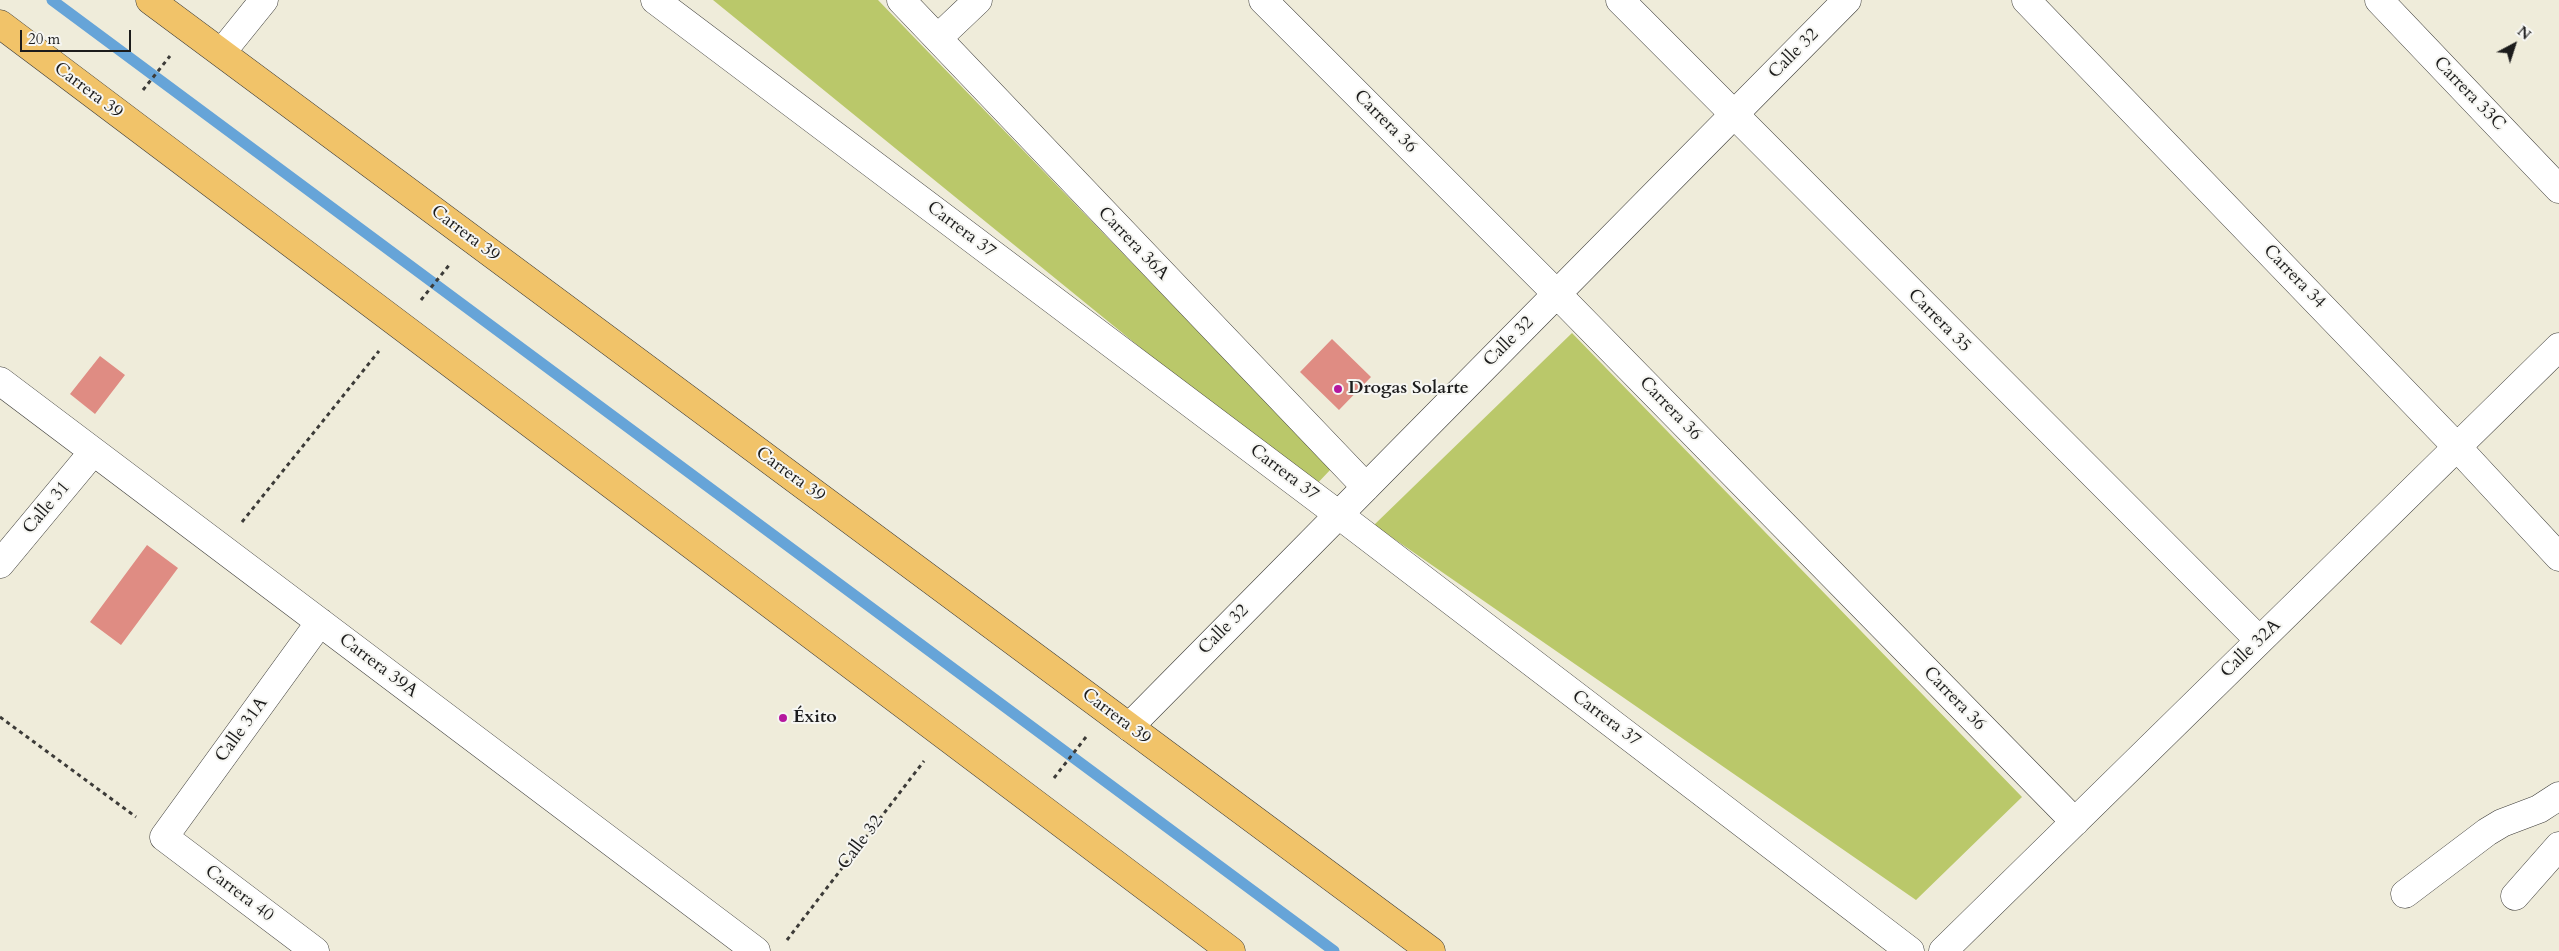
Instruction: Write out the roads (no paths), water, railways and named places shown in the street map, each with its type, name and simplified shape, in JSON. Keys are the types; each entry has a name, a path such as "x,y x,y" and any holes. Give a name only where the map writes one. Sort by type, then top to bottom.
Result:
{"main road":[{"name":"Carrera 39","path":"150,0 1431,951"},
{"name":"Carrera 39","path":"0,24 1231,951"}],"street":[{"path":"222,52 264,0"},
{"name":"Carrera 37","path":"655,0 1339,514 1910,951"},
{"name":"Carrera 36A","path":"901,0 1366,487"},
{"path":"938,38 978,0"},
{"name":"Carrera 36","path":"1263,0 1557,294 2075,822"},
{"name":"Carrera 35","path":"1620,0 2259,640"},
{"name":"Calle 32","path":"1129,727 1847,0"},
{"name":"Carrera 34","path":"2026,0 2457,447 2559,557"},
{"name":"Carrera 33C","path":"2379,0 2559,189"},
{"name":"Calle 32A","path":"1943,951 2559,347"},
{"name":"Carrera 39A","path":"0,381 756,951"},
{"name":"Calle 31","path":"0,564 94,452"},
{"name":"Calle 31A","path":"164,837 320,622"},
{"path":"2405,894 2487,832 2502,823 2539,809 2559,796"},
{"name":"Carrera 40","path":"164,837 315,951"},
{"path":"2515,896 2559,846"}],"waterway":[{"path":"52,0 1334,951"}],"place":[{"name":"Drogas Solarte","path":"1338,389"},
{"name":"Éxito","path":"783,718"}]}
